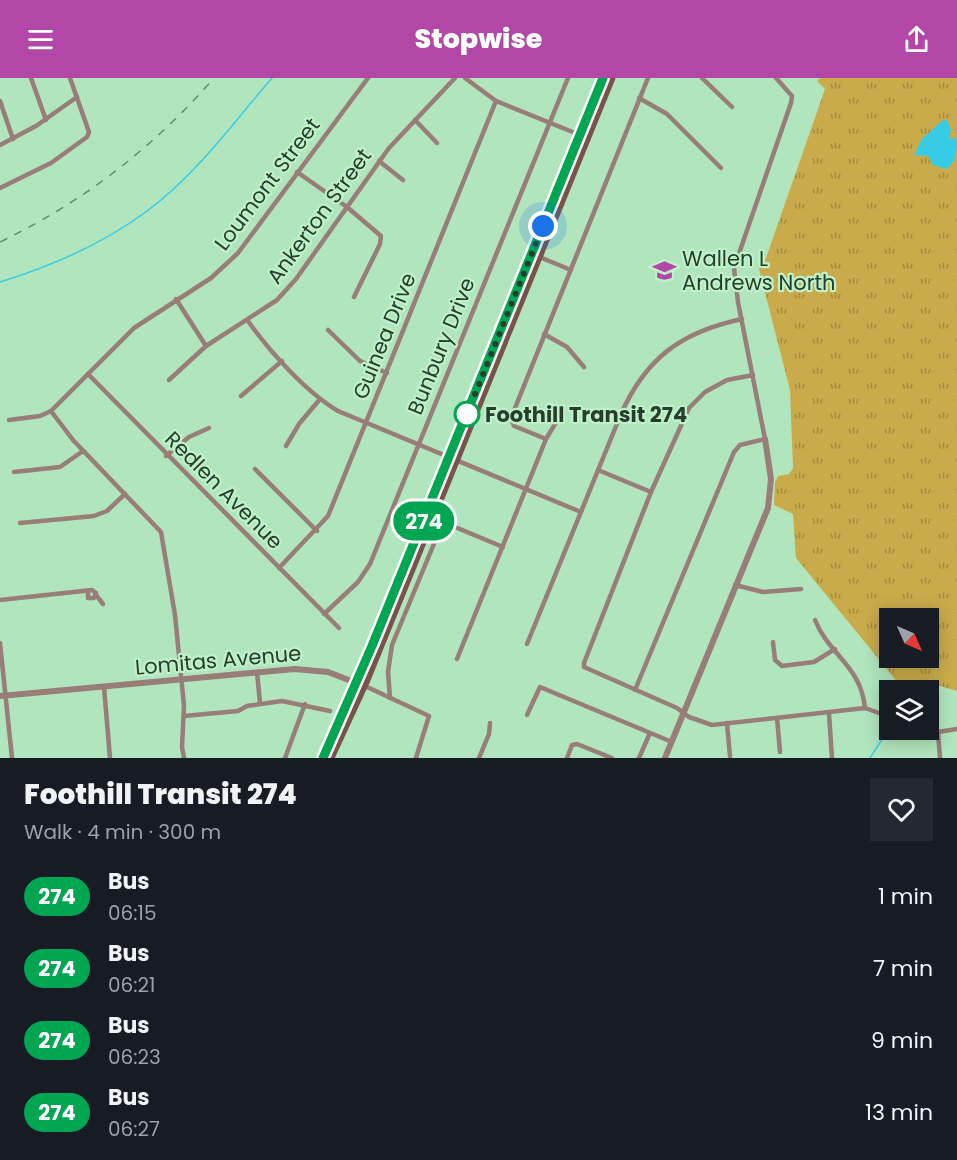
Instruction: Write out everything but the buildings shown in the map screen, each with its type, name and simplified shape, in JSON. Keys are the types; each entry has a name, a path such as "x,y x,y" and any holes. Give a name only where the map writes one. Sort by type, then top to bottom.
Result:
{"main road":[{"path":"331,758 364,686 603,78"},
{"path":"323,758 540,257 612,78"}],"street":[{"path":"31,78 46,120"},
{"path":"0,188 51,163 87,137 89,132 70,78"},
{"name":"Loumont Street","path":"51,411 134,328 211,278 238,253 368,78"},
{"name":"Ankerton Street","path":"169,381 206,346 248,321 277,300 296,279 379,161 455,78"},
{"path":"465,78 496,101 588,138"},
{"name":"Bunbury Drive","path":"324,614 358,582 370,564 568,78"},
{"path":"546,439 514,426 511,417 648,78"},
{"path":"702,78 732,107"},
{"path":"665,758 762,524 771,493 770,464 734,276 736,258 792,96 776,78"},
{"path":"0,145 46,120 77,97"},
{"path":"639,98 667,114 721,168"},
{"path":"0,101 14,139"},
{"name":"Guinea Drive","path":"279,568 317,531 328,516 496,101"},
{"path":"415,120 436,143"},
{"path":"379,161 403,180"},
{"path":"297,172 347,207 381,236 380,244 354,297"},
{"path":"532,254 571,270"},
{"path":"176,299 206,346"},
{"path":"527,644 627,400 651,364 665,351 693,335 742,319"},
{"path":"248,321 282,361 320,399 338,411 581,512"},
{"path":"328,330 360,361 387,373"},
{"path":"544,334 567,347 584,367"},
{"path":"241,396 282,361"},
{"name":"Redlen Avenue","path":"88,374 166,456 339,628"},
{"path":"753,375 727,380 705,392 689,408 651,492 584,667 703,723 829,714 865,708 879,713"},
{"path":"286,446 299,424 320,399"},
{"path":"9,420 40,416 51,411 83,451 155,524 164,541 181,679 184,758"},
{"path":"458,659 546,439 561,414"},
{"path":"166,456 189,437 209,428"},
{"path":"634,690 734,452 740,445 765,438"},
{"path":"14,472 60,467 83,451"},
{"path":"255,469 317,531"},
{"path":"598,470 651,492"},
{"path":"20,523 94,516 107,511 125,494"},
{"path":"390,698 388,672 392,645 443,522 503,547"},
{"path":"735,585 763,592 801,589"},
{"path":"0,600 88,591 89,599 96,595 104,604"},
{"path":"815,620 859,681 865,708"},
{"path":"773,642 775,660 782,666 814,662 835,649"},
{"path":"0,643 3,696 12,758"},
{"name":"Lomitas Avenue","path":"3,696 257,672 314,669 357,683 429,716 416,758"},
{"path":"257,672 260,703"},
{"path":"104,687 110,758"},
{"path":"527,715 540,687 672,742"},
{"path":"184,716 238,711 260,703 289,701 330,711"},
{"path":"285,758 297,730 304,704"},
{"path":"829,714 832,758"},
{"path":"777,718 780,752"},
{"path":"479,758 489,734 490,723"},
{"path":"727,723 730,756"},
{"path":"939,732 957,729"},
{"path":"639,758 650,733"},
{"path":"939,740 940,758"},
{"path":"567,758 573,745 577,744 612,758"}],"green space":[{"path":"820,78 957,78 957,691 939,686 939,680 896,680 886,668 939,668 939,608 879,608 879,659 796,558 793,514 774,505 775,482 778,476 789,474 793,468 790,390 758,265 766,258 825,89 817,81"}],"water":[{"path":"943,120 947,120 951,130 949,139 957,138 954,160 945,169 933,165 928,156 914,155 922,139"}],"waterway":[{"path":"0,282 39,269 95,244 147,211 198,165 272,78"},
{"path":"870,758 882,740"}],"railway":[{"path":"0,242 60,209 115,171 166,128 214,78"}],"bus line":[{"name":"274","path":"323,758 360,676 603,78"}],"place":[{"name":"Wallen L Andrews North","path":"664,270"},
{"name":"Foothill Transit 274","path":"467,414"}],"route":[{"path":"467,414 543,226"}]}
